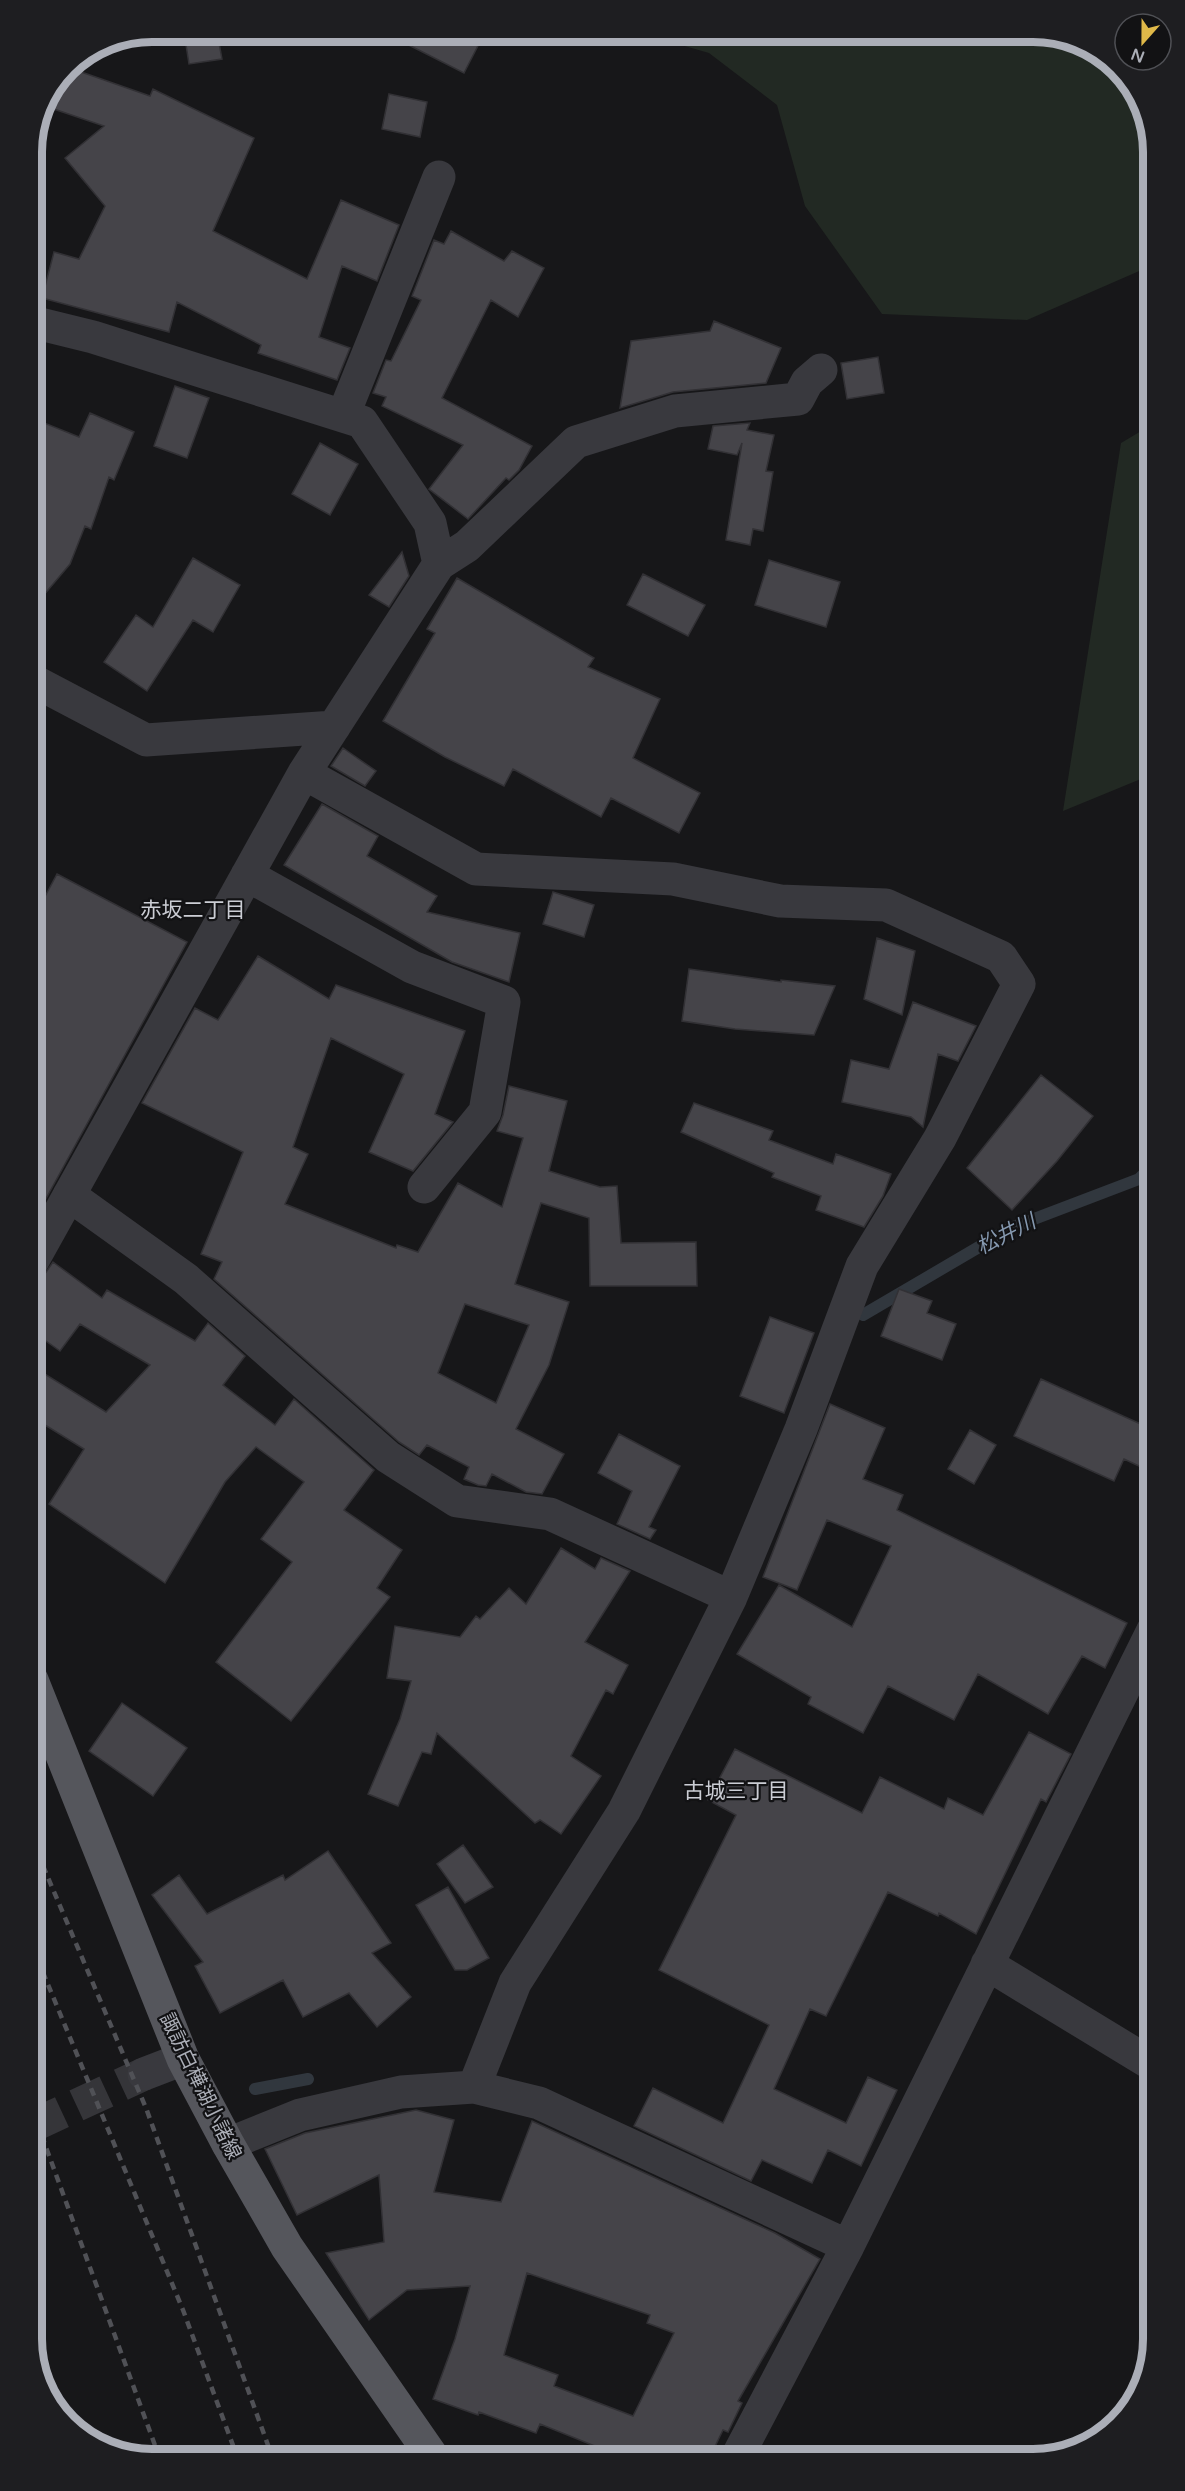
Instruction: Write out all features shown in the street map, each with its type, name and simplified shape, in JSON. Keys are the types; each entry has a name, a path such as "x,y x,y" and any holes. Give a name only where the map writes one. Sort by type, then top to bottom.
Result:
{"main road":[{"name":"諏訪白樺湖小諸線","path":"42,1705 183,2059 287,2247 427,2449"}],"street":[{"path":"343,416 439,177"},
{"path":"42,324 93,337 362,422 430,523 439,564"},
{"path":"42,1244 304,772 439,564 467,546 576,442 675,411 798,399 807,382 821,370"},
{"path":"42,685 146,740 334,727"},
{"path":"304,772 476,869 673,879 780,901 886,904 1001,957 1019,984 940,1138 862,1266 797,1440 731,1597 624,1810 515,1983 474,2087"},
{"path":"247,875 412,967 504,1002 485,1112 424,1187"},
{"path":"69,1195 186,1278 388,1457 457,1501 550,1514 731,1597"},
{"path":"741,2449 848,2246 1143,1652"},
{"path":"987,1964 1143,2058"},
{"path":"144,2074 183,2059"},
{"path":"228,2144 300,2115 401,2092 474,2087 539,2103 848,2246"}],"shaded area":[{"path":"671,42 1040,42 1082,53 1116,80 1135,110 1141,131 1143,269 1027,320 882,314 805,206 777,105 709,53"},
{"path":"1143,430 1143,778 1063,811 1121,443"}],"building":[{"path":"186,42 219,42 222,59 189,64"},
{"path":"403,42 480,42 464,73"},
{"path":"78,71 150,96 153,89 254,138 213,231 307,279 341,200 399,225 377,281 342,266 319,337 350,348 337,380 258,353 261,345 177,302 169,332 42,298 54,252 79,259 105,206 65,158 104,126 51,108 65,85"},
{"path":"389,94 427,102 420,137 382,129"},
{"path":"451,231 504,261 512,251 544,268 518,317 491,300 442,398 532,446 519,470 509,480 506,478 468,519 429,489 463,445 382,406 386,397 373,393 386,360 391,361 421,300 412,296 434,240 444,244"},
{"path":"714,321 781,348 766,383 673,392 620,408 631,341 710,331"},
{"path":"878,357 884,393 847,399 841,363"},
{"path":"175,386 209,398 187,458 154,446"},
{"path":"90,413 134,432 114,480 109,477 91,529 85,526 70,564 42,597 42,422 79,437"},
{"path":"750,423 747,430 774,435 766,471 773,472 763,531 753,529 750,545 726,540 742,443 737,455 708,449 713,426"},
{"path":"320,443 358,464 330,515 292,494"},
{"path":"402,552 409,576 389,607 369,595"},
{"path":"193,558 240,585 213,632 193,620 147,691 104,662 136,615 153,627"},
{"path":"769,560 840,582 826,627 755,605"},
{"path":"643,574 705,605 688,636 627,605"},
{"path":"457,578 594,658 588,667 660,699 633,758 700,793 679,833 611,798 601,817 513,769 504,786 445,757 383,721 435,633 427,629"},
{"path":"343,748 376,771 365,786 331,766"},
{"path":"322,804 378,836 367,856 437,896 427,912 520,933 509,982 452,962 284,865"},
{"path":"57,874 187,942 42,1206 42,902"},
{"path":"553,892 594,905 584,937 543,924"},
{"path":"877,938 915,951 902,1015 864,999"},
{"path":"258,956 329,999 336,985 465,1031 435,1114 453,1122 413,1171 369,1152 404,1074 331,1038 293,1147 308,1154 285,1204 396,1248 397,1245 418,1252 458,1183 502,1207 523,1138 497,1131 509,1086 567,1101 549,1171 600,1187 617,1186 621,1243 696,1242 697,1286 590,1286 589,1218 541,1203 515,1284 569,1302 549,1365 516,1429 564,1454 542,1494 526,1492 492,1474 486,1486 478,1485 464,1479 469,1467 427,1445 419,1455 399,1442 214,1279 222,1262 201,1254 243,1152 142,1103 195,1008 218,1020","holes":["465,1304 529,1325 496,1403 438,1373"]},
{"path":"689,969 781,982 781,980 835,986 814,1035 735,1029 682,1021"},
{"path":"913,1002 976,1026 958,1061 938,1054 923,1127 911,1117 842,1102 851,1060 889,1069"},
{"path":"1041,1075 1093,1116 1057,1161 1012,1210 967,1168"},
{"path":"694,1103 773,1131 769,1140 833,1164 836,1154 891,1174 883,1196 864,1227 816,1210 821,1196 772,1177 774,1173 681,1132"},
{"path":"53,1262 102,1298 107,1290 195,1341 208,1323 245,1356 223,1385 275,1425 294,1399 374,1470 344,1510 402,1550 377,1588 390,1597 291,1721 216,1662 292,1562 261,1539 304,1482 256,1447 225,1482 165,1583 49,1504 84,1449 42,1423 42,1372 106,1412 150,1365 80,1324 60,1351 42,1338 42,1278"},
{"path":"899,1289 932,1301 927,1313 956,1324 942,1360 881,1336"},
{"path":"770,1317 814,1333 784,1413 740,1396"},
{"path":"1041,1379 1143,1425 1143,1468 1124,1459 1114,1481 1014,1436"},
{"path":"830,1404 885,1428 863,1479 903,1495 897,1510 1127,1623 1105,1668 1082,1656 1048,1714 978,1674 954,1720 888,1686 863,1733 808,1704 811,1697 737,1654 779,1585 852,1627 891,1546 827,1520 797,1590 763,1577"},
{"path":"970,1430 996,1445 974,1484 948,1469"},
{"path":"619,1434 680,1466 649,1527 656,1530 650,1539 617,1524 632,1491 598,1473"},
{"path":"561,1548 595,1569 601,1558 630,1571 585,1642 628,1665 613,1694 606,1690 571,1756 601,1776 561,1834 540,1820 535,1823 437,1733 431,1754 422,1752 398,1806 368,1794 400,1719 411,1681 387,1678 395,1626 460,1637 476,1616 480,1619 509,1588 526,1604"},
{"path":"122,1703 187,1748 153,1796 89,1751"},
{"path":"1029,1732 1071,1754 1046,1802 1041,1799 976,1934 939,1913 938,1916 888,1892 826,2016 810,2009 774,2089 846,2123 868,2077 897,2090 861,2166 828,2150 812,2183 762,2160 751,2181 634,2126 653,2088 723,2123 769,2025 659,1970 736,1815 708,1800 735,1749 862,1813 880,1777 944,1809 948,1798 983,1815"},
{"path":"463,1845 493,1887 465,1903 437,1864"},
{"path":"328,1851 391,1943 372,1953 411,1997 377,2027 349,1993 303,2017 283,1980 220,2013 195,1966 203,1962 152,1895 179,1875 207,1914 283,1875 285,1880"},
{"path":"448,1887 489,1958 467,1970 455,1970 416,1905"},
{"path":"416,2110 454,2120 434,2192 501,2202 532,2121 775,2233 820,2259 738,2401 742,2403 728,2432 723,2430 714,2449 602,2449 540,2424 536,2433 479,2412 478,2415 433,2399 455,2339 470,2286 407,2290 369,2320 326,2253 384,2242 379,2175 297,2215 265,2149 305,2133","holes":["527,2273 650,2315 647,2323 674,2333 633,2416 554,2386 558,2375 504,2355"]}],"waterway":[{"name":"松井川","path":"863,1315 1013,1227 1139,1179 1143,1175"},
{"name":"松井川","path":"255,2089 308,2079"}],"tunnel":[{"path":"42,2121 144,2074"}],"railway":[{"path":"42,1864 146,2108 269,2449"},
{"path":"42,1970 183,2310 234,2449"},
{"path":"42,2136 156,2449"}],"district":[{"name":"赤坂二丁目","path":"193,910"},
{"name":"古城三丁目","path":"736,1791"}]}
